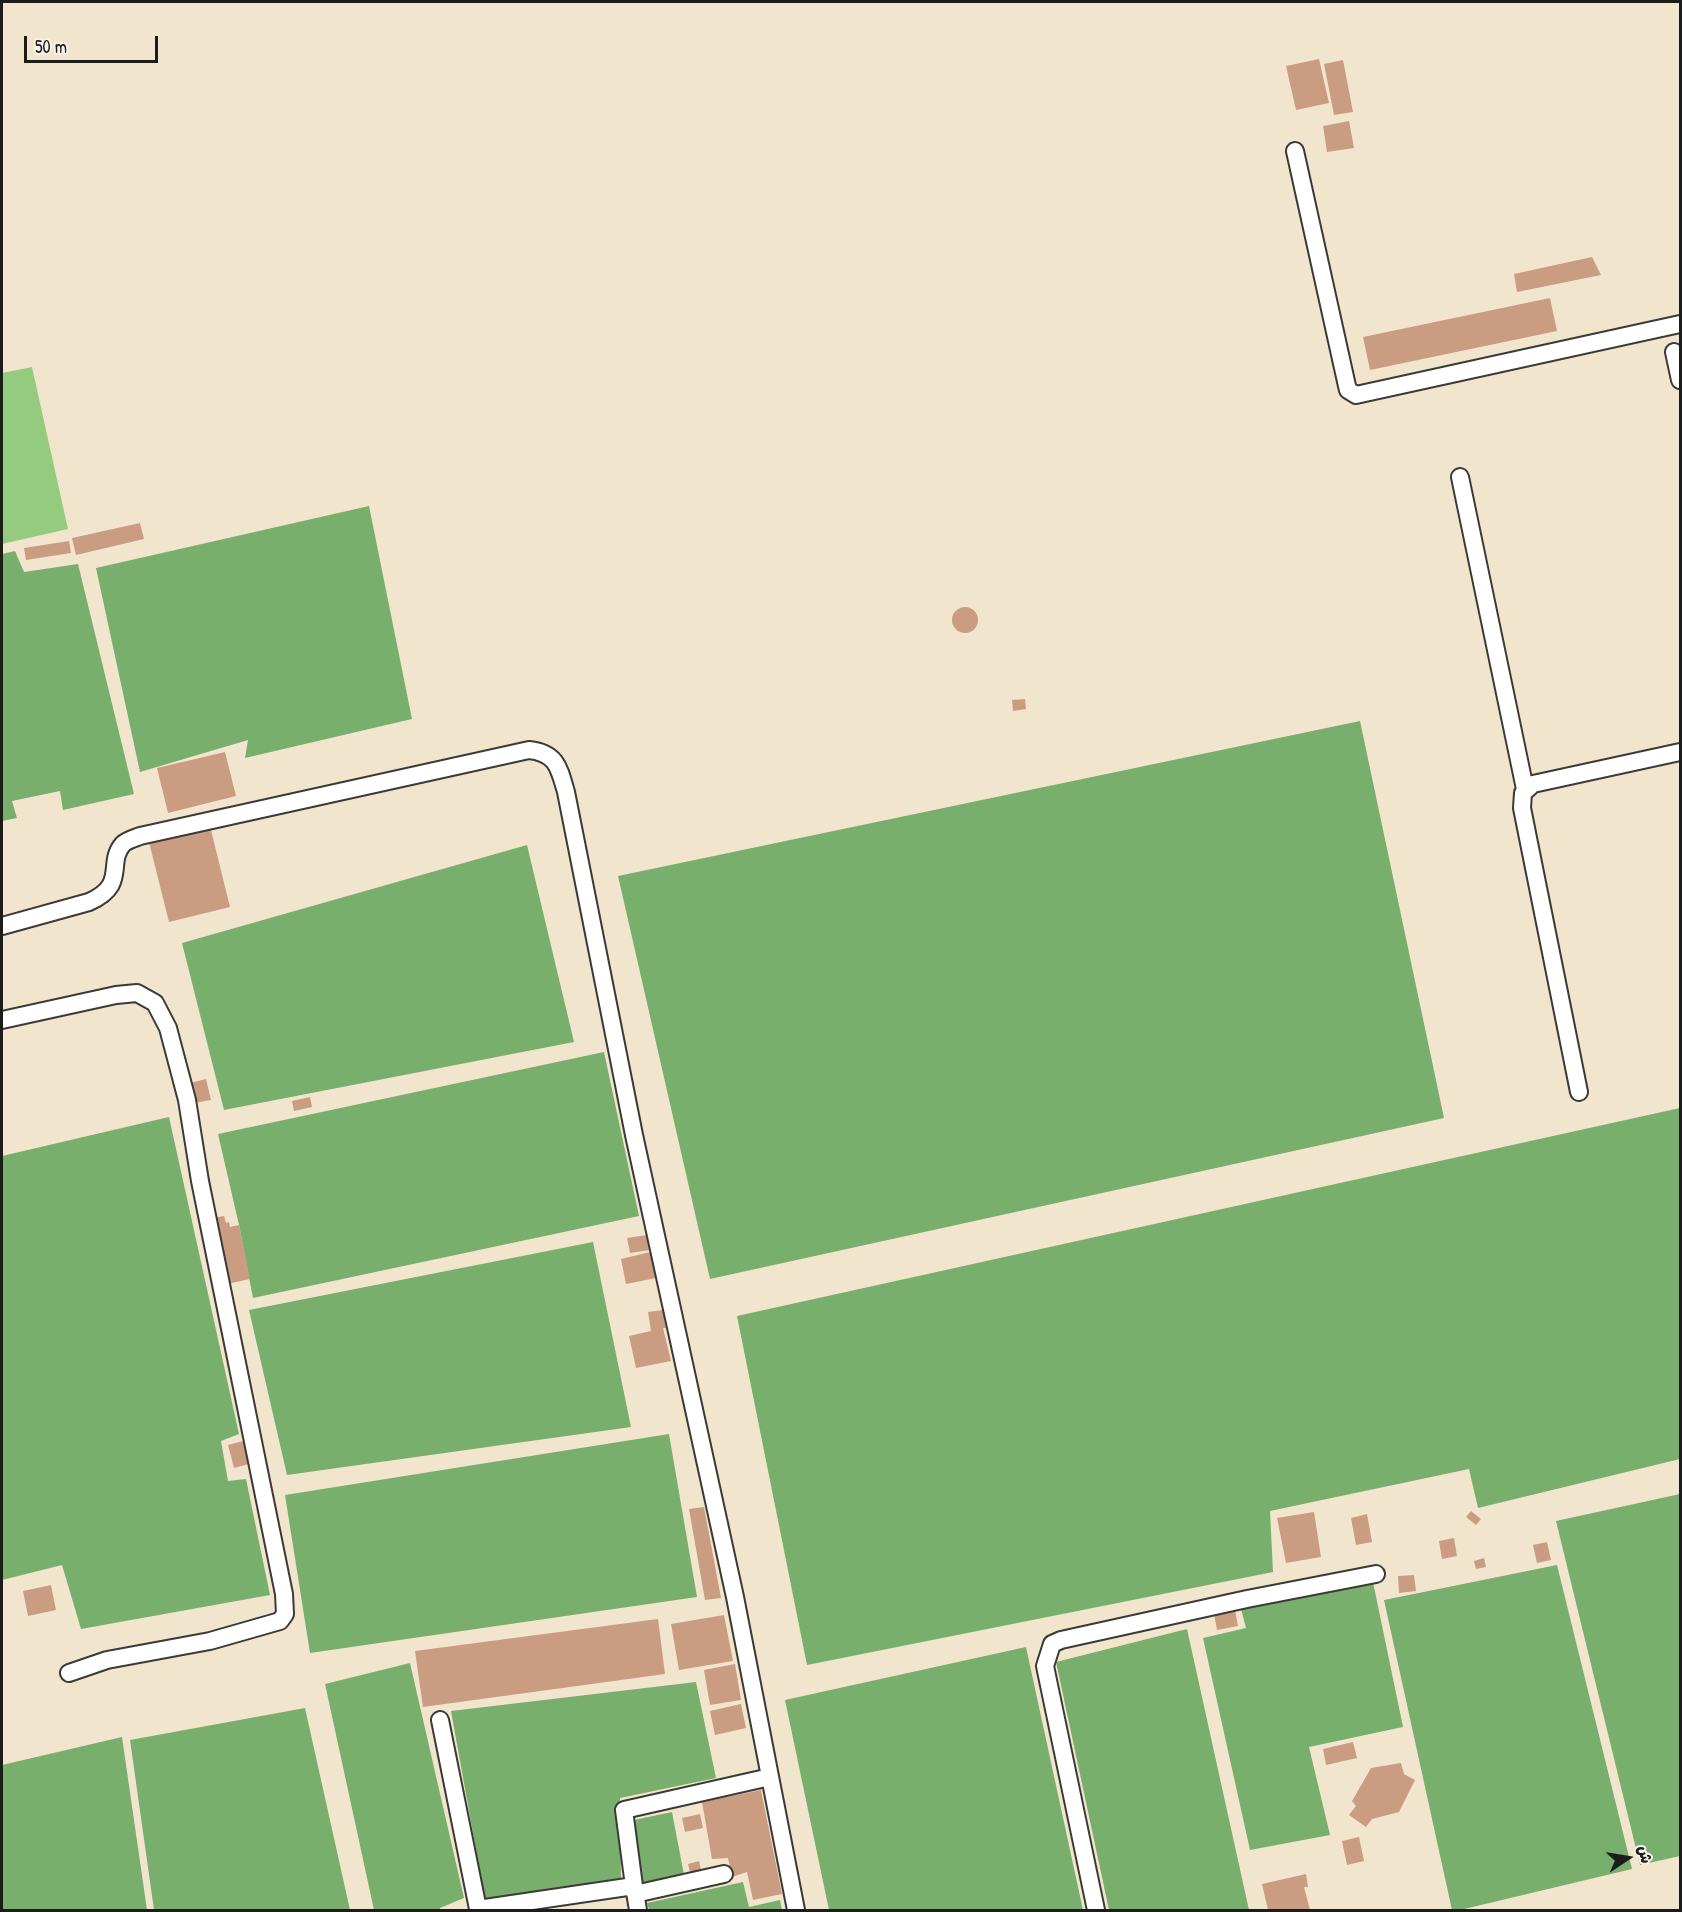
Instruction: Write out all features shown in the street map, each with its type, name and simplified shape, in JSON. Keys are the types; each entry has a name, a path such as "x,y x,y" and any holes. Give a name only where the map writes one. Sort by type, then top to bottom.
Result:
{"street":[{"path":"1295,151 1348,390 1356,394 1680,324"},
{"path":"1674,352 1680,381"},
{"path":"1460,477 1525,789 1522,808 1579,1092"},
{"path":"2,926 99,898 108,890 115,876 117,855 124,843 140,836 344,789 529,750 541,751 552,758 559,768 566,792 634,1135 735,1597 796,1911"},
{"path":"1525,789 1533,784 1680,752"},
{"path":"2,1020 116,995 137,993 155,1003 168,1028 187,1100 200,1181 284,1594 285,1614 280,1621 210,1641 107,1660 69,1673"},
{"path":"1096,1911 1049,1693 1045,1666 1052,1644 1061,1640 1247,1599 1376,1574"},
{"path":"440,1720 478,1909 636,1897 724,1874"},
{"path":"636,1897 624,1810 770,1778"}],"green space":[{"path":"32,367 68,529 2,544 2,373"},
{"path":"369,506 412,719 245,758 248,740 140,772 96,568"},
{"path":"15,551 24,572 78,564 134,794 63,810 60,791 12,801 17,818 2,821 2,554"},
{"path":"1360,721 1444,1118 710,1279 618,876"},
{"path":"527,845 574,1042 224,1110 182,943"},
{"path":"604,1052 639,1216 253,1298 218,1134"},
{"path":"1680,1108 1680,1459 1478,1508 1469,1469 1270,1511 1273,1572 807,1665 737,1316"},
{"path":"169,1117 239,1434 221,1441 228,1481 246,1479 270,1595 81,1629 62,1565 2,1580 2,1156"},
{"path":"593,1242 631,1427 287,1475 249,1310"},
{"path":"669,1434 697,1597 310,1653 285,1495"},
{"path":"1680,1494 1680,1856 1640,1865 1556,1521"},
{"path":"1557,1565 1632,1869 1452,1910 1384,1600"},
{"path":"1373,1582 1403,1727 1309,1747 1330,1835 1250,1850 1203,1638 1246,1628 1241,1609"},
{"path":"1187,1629 1249,1910 1109,1910 1056,1662"},
{"path":"1026,1647 1083,1910 829,1910 785,1700"},
{"path":"410,1663 464,1898 440,1910 374,1910 325,1684"},
{"path":"696,1682 716,1778 620,1798 621,1878 485,1900 451,1711"},
{"path":"305,1708 350,1910 154,1910 130,1740"},
{"path":"122,1737 147,1910 2,1910 2,1765"},
{"path":"672,1812 684,1875 643,1884 634,1820"},
{"path":"743,1882 749,1907 780,1900 782,1910 649,1910 647,1903"}],"building":[{"path":"1319,59 1329,103 1296,110 1286,66"},
{"path":"1343,60 1353,112 1334,115 1324,64"},
{"path":"1349,121 1354,148 1327,152 1323,126"},
{"path":"1592,257 1601,275 1517,292 1514,274"},
{"path":"1550,298 1557,331 1370,370 1363,337"},
{"path":"140,523 144,539 76,555 72,538"},
{"path":"69,541 71,553 26,560 24,548"},
{"path":"965,607 974,611 978,620 974,629 965,633 956,629 952,620 956,611"},
{"path":"1025,699 1026,709 1013,711 1012,700"},
{"path":"225,752 236,796 168,813 157,768"},
{"path":"210,826 230,907 169,922 149,842"},
{"path":"206,1079 211,1100 194,1103 190,1083"},
{"path":"310,1097 312,1107 294,1111 292,1101"},
{"path":"224,1216 230,1227 239,1225 250,1279 222,1285 208,1219"},
{"path":"647,1235 650,1250 630,1253 627,1238"},
{"path":"650,1252 656,1278 626,1284 621,1259"},
{"path":"663,1310 666,1328 663,1328 671,1361 636,1368 629,1336 651,1331 648,1312"},
{"path":"243,1441 249,1464 234,1468 228,1445"},
{"path":"704,1507 721,1598 705,1600 689,1509"},
{"path":"1471,1511 1481,1519 1476,1525 1466,1517"},
{"path":"1314,1512 1321,1557 1286,1563 1277,1518"},
{"path":"1367,1514 1372,1542 1356,1545 1351,1518"},
{"path":"1454,1538 1457,1556 1442,1559 1439,1541"},
{"path":"1547,1542 1551,1560 1537,1563 1533,1545"},
{"path":"1484,1558 1486,1567 1476,1569 1474,1561"},
{"path":"1414,1575 1416,1591 1399,1593 1398,1576"},
{"path":"51,1585 56,1610 28,1616 23,1591"},
{"path":"1235,1610 1238,1626 1217,1630 1214,1614"},
{"path":"724,1615 733,1661 679,1670 671,1624"},
{"path":"658,1619 665,1674 423,1707 415,1651"},
{"path":"735,1664 741,1700 710,1705 704,1670"},
{"path":"741,1704 746,1728 715,1735 710,1711"},
{"path":"1353,1742 1357,1758 1326,1765 1323,1749"},
{"path":"1401,1763 1404,1774 1415,1780 1399,1812 1372,1819 1366,1827 1349,1815 1356,1806 1352,1801 1371,1768"},
{"path":"761,1790 782,1894 753,1900 747,1872 732,1877 728,1858 712,1859 702,1802"},
{"path":"700,1814 703,1828 685,1832 682,1818"},
{"path":"1359,1837 1364,1861 1347,1865 1342,1841"},
{"path":"699,1861 701,1870 690,1872 688,1864"},
{"path":"1306,1874 1308,1887 1304,1887 1310,1910 1268,1910 1262,1884"}]}
